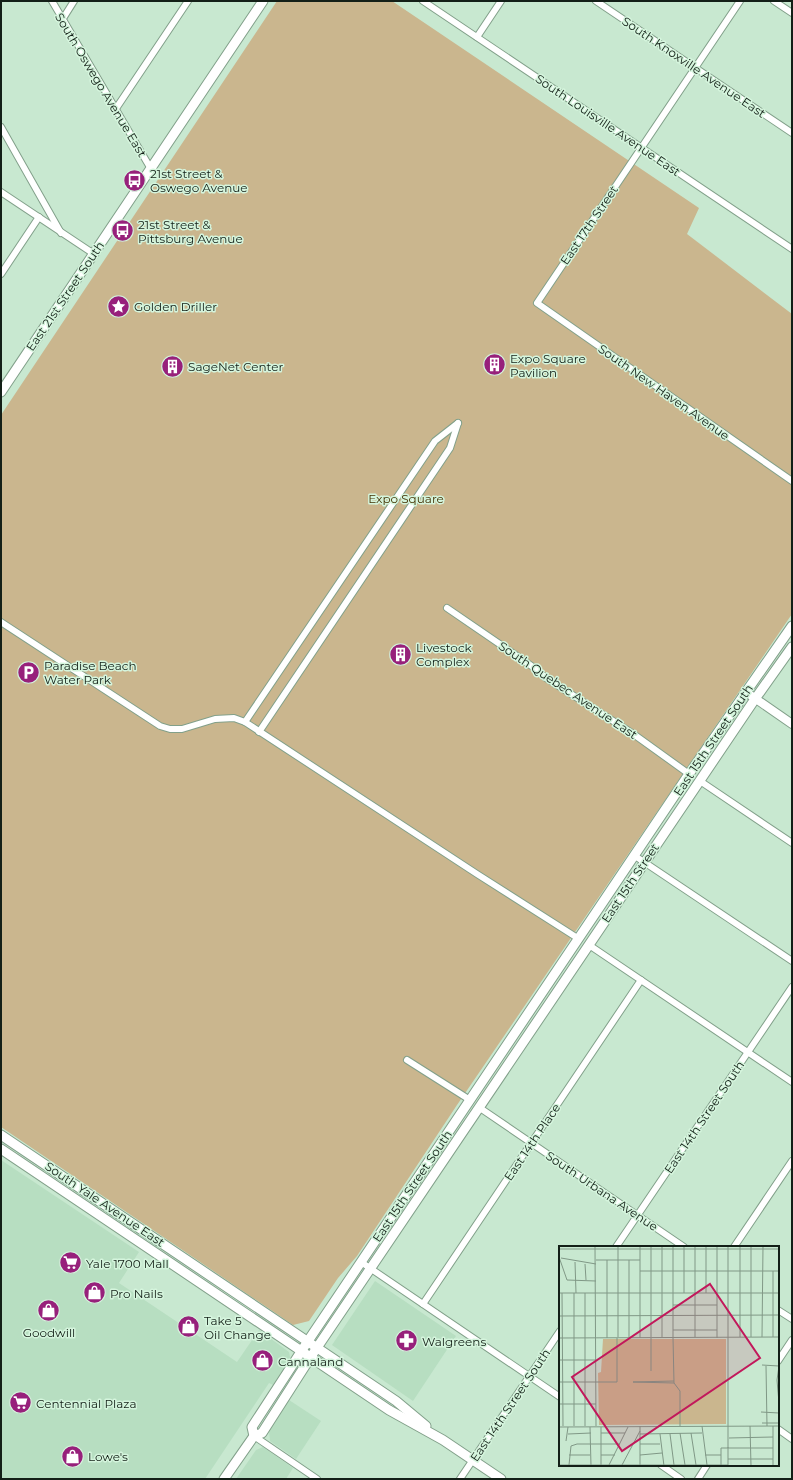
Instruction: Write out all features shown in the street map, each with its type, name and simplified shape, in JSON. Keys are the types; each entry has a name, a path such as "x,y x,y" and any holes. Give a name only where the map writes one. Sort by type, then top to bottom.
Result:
{"main road":[{"name":"East 21st Street South","path":"1,392 263,1"},
{"name":"East 15th Street South","path":"635,856 689,774 792,626"},
{"name":"East 15th Street South","path":"672,822 792,647"},
{"path":"689,774 700,781"},
{"name":"East 15th Street","path":"589,945 672,822"},
{"name":"East 15th Street","path":"579,939 635,856"},
{"name":"East 15th Street South","path":"254,1436 252,1427 308,1341 579,939"},
{"path":"579,939 589,945"},
{"name":"East 15th Street South","path":"224,1479 254,1436 262,1433 310,1358 589,945"},
{"path":"470,1100 480,1108"},
{"name":"South Yale Avenue East","path":"1,1134 396,1401 443,1440"},
{"name":"South Yale Avenue East","path":"1,1149 310,1358 389,1410 443,1440 501,1479"},
{"path":"52,1184 59,1173"},
{"path":"176,1268 183,1257"},
{"path":"389,1410 396,1401"}],"street":[{"name":"South Oswego Avenue East","path":"52,1 151,169"},
{"path":"62,20 74,1"},
{"path":"115,110 188,1"},
{"name":"South Louisville Avenue East","path":"424,1 792,249"},
{"path":"477,37 501,1"},
{"name":"South Knoxville Avenue East","path":"596,1 792,133"},
{"name":"East 17th Street","path":"537,303 740,1"},
{"path":"774,1 792,13"},
{"path":"1,127 61,233"},
{"path":"1,192 94,254"},
{"path":"1,274 39,217"},
{"name":"South New Haven Avenue","path":"537,303 792,481"},
{"path":"245,722 435,441 458,423 450,448 259,732"},
{"name":"South Quebec Avenue East","path":"447,608 533,667 546,678 632,733 689,774"},
{"path":"1,622 160,726 170,729 182,729 215,719 234,718 245,722 579,939"},
{"path":"746,692 792,724"},
{"path":"700,781 792,843"},
{"path":"635,856 792,961"},
{"path":"589,945 792,1082"},
{"name":"East 14th Place","path":"423,1304 641,980"},
{"name":"East 14th Street South","path":"617,1246 792,987"},
{"path":"407,1060 470,1100"},
{"name":"South Urbana Avenue","path":"480,1108 682,1246"},
{"path":"735,1246 792,1161"},
{"path":"361,1262 559,1396"},
{"path":"779,1311 792,1319"},
{"name":"East 14th Street South","path":"460,1479 559,1331"},
{"path":"779,1360 792,1340"},
{"path":"779,1430 792,1439"},
{"path":"254,1436 317,1479"},
{"path":"662,1466 681,1479"},
{"path":"698,1479 707,1466"}],"shaded area":[{"path":"1,1160 139,1252 119,1283 237,1362 259,1330 289,1352 290,1357 287,1364 273,1385 269,1383 205,1479 1,1479"},
{"path":"375,1281 456,1336 413,1401 332,1345"},
{"path":"289,1400 321,1421 296,1459 270,1441 269,1431"},
{"path":"263,1447 293,1468 286,1479 236,1479 256,1450"}],"green space":[{"name":"Expo Square","path":"277,1 392,1 699,208 687,234 792,314 792,614 457,1105 357,1256 338,1278 309,1321 293,1325 1,1127 1,415"}],"place":[{"name":"21st Street & Oswego Avenue","path":"135,180"},
{"name":"21st Street & Pittsburg Avenue","path":"122,231"},
{"name":"Golden Driller","path":"119,306"},
{"name":"Expo Square Pavilion","path":"494,365"},
{"name":"SageNet Center","path":"172,366"},
{"name":"Livestock Complex","path":"400,654"},
{"name":"Paradise Beach Water Park","path":"28,672"},
{"name":"Yale 1700 Mall","path":"70,1263"},
{"name":"Pro Nails","path":"94,1293"},
{"name":"Goodwill","path":"49,1311"},
{"name":"Take 5 Oil Change","path":"189,1327"},
{"name":"Walgreens","path":"407,1341"},
{"name":"Cannaland","path":"263,1361"},
{"name":"Centennial Plaza","path":"20,1403"},
{"name":"Lowe's","path":"72,1456"}]}
